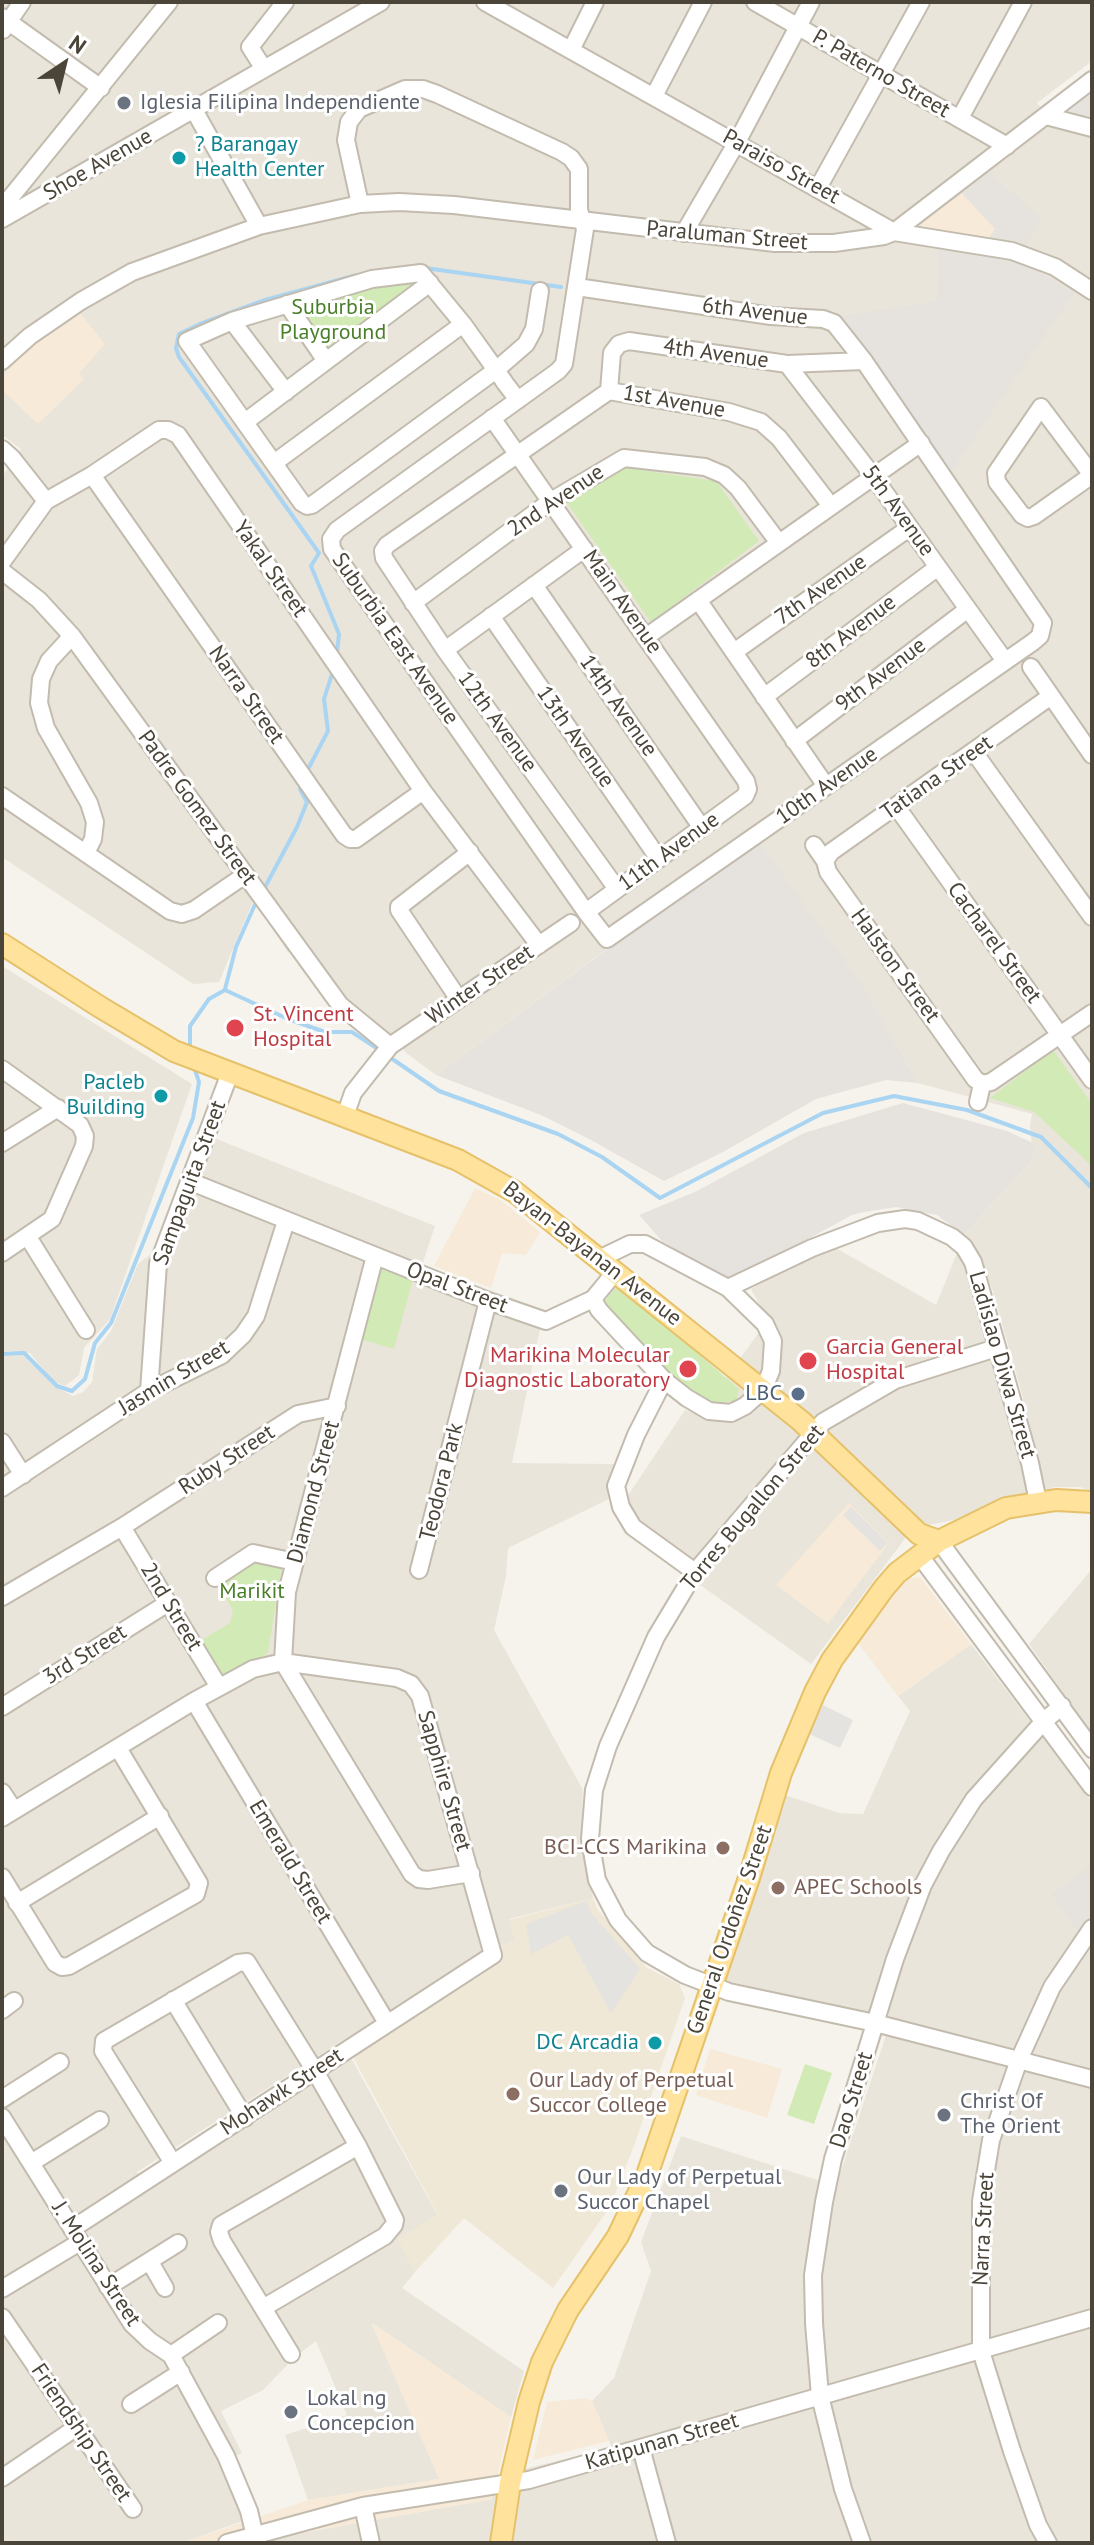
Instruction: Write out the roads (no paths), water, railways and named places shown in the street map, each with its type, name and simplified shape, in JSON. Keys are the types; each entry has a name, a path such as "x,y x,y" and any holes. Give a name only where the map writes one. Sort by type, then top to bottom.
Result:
{"main road":[{"name":"Bayan-Bayanan Avenue","path":"2,944 174,1051 458,1160 498,1181 538,1208 813,1431 929,1538"},
{"path":"920,1556 929,1538 1006,1508 1038,1502 1092,1502"},
{"name":"General Ordoñez Street","path":"501,2543 510,2483 542,2362 568,2310 618,2236 641,2188 712,1986 781,1773 815,1692 832,1660 884,1588 897,1573 920,1556"}],"street":[{"path":"22,2 4,23 101,88"},
{"path":"2,208 169,2"},
{"path":"264,69 250,47 285,2"},
{"name":"Shoe Avenue","path":"2,219 381,2"},
{"name":"Paraiso Street","path":"485,2 894,232 1012,251 1055,267 1092,291"},
{"path":"571,50 595,2"},
{"path":"654,96 703,2"},
{"name":"P. Paterno Street","path":"755,2 1007,146"},
{"path":"684,233 737,142 811,2"},
{"path":"818,188 921,2"},
{"path":"960,118 1023,2"},
{"name":"Paraluman Street","path":"2,361 30,336 81,301 132,272 259,226 360,204 427,202 795,245 849,242 894,232 1092,80"},
{"name":"Suburbia East Avenue","path":"360,204 346,140 349,122 359,109 396,91 414,88 437,94 567,155 579,169 579,210 585,229 564,364 337,530 331,539 332,549 607,939"},
{"path":"194,110 259,226"},
{"path":"1046,116 1092,128"},
{"path":"518,400 496,370 463,324 421,273 386,276 287,304 232,321 187,341 302,503 312,505 496,370 532,336 540,291"},
{"path":"245,422 430,283"},
{"name":"6th Avenue","path":"577,287 771,316 823,319 834,323 921,443 1043,623 1043,630"},
{"path":"287,304 326,361"},
{"path":"232,321 286,392"},
{"path":"274,463 463,324"},
{"name":"4th Avenue","path":"609,391 612,353 619,344 629,341 787,364 864,361"},
{"name":"5th Avenue","path":"787,364 873,476 1005,661"},
{"name":"1st Avenue","path":"383,551 387,545 609,391 729,412 761,422 779,438 831,506"},
{"path":"1041,407 1092,475 1028,518 1022,515 997,482 996,473 1041,407"},
{"name":"Main Avenue","path":"492,418 746,781 748,789"},
{"name":"Yakal Street","path":"46,501 92,475 159,430 178,435 423,791 539,945"},
{"path":"646,637 921,443"},
{"path":"2,449 46,501 2,562"},
{"name":"2nd Avenue","path":"413,603 551,501 624,458 705,467 731,481 779,543"},
{"name":"Narra Street","path":"92,475 344,835 356,839 423,791"},
{"name":"7th Avenue","path":"734,652 909,528"},
{"path":"445,650 584,549"},
{"name":"12th Avenue","path":"383,551 384,558 445,650 617,889"},
{"name":"8th Avenue","path":"764,697 938,567"},
{"name":"Padre Gomez Street","path":"2,571 39,600 72,636 340,1005 385,1051"},
{"name":"14th Avenue","path":"534,585 702,828"},
{"path":"698,600 826,786"},
{"name":"9th Avenue","path":"794,741 968,609"},
{"name":"13th Avenue","path":"491,616 659,859"},
{"name":"10th Avenue","path":"607,939 1033,642 1043,630"},
{"path":"72,636 49,661 41,679 39,703 46,728 89,803 95,822 93,839 86,853"},
{"path":"1031,667 1092,755"},
{"name":"Tatiana Street","path":"825,861 831,852 1051,696"},
{"path":"974,752 1092,917"},
{"name":"11th Avenue","path":"586,912 745,796 748,789"},
{"path":"2,796 170,911 182,914 194,910 245,875"},
{"name":"Cacharel Street","path":"896,806 1092,1080"},
{"name":"Halston Street","path":"814,845 825,861 828,872 975,1079 982,1084"},
{"path":"458,998 399,907 470,852"},
{"name":"Winter Street","path":"385,1051 571,923"},
{"path":"978,1102 982,1084 991,1082 1092,1013"},
{"path":"345,1116 353,1093 385,1051"},
{"path":"2,1069 80,1125 85,1136 84,1146 57,1211 46,1225 2,1253"},
{"name":"Sampaguita Street","path":"149,1391 158,1264 230,1073"},
{"path":"2,1143 58,1108"},
{"name":"Opal Street","path":"189,1181 488,1301 546,1321 593,1299 608,1264"},
{"name":"Ladislao Diwa Street","path":"728,1288 812,1248 864,1227 891,1220 918,1221 952,1237 969,1254 1030,1463 1038,1502"},
{"name":"Jasmin Street","path":"2,1488 149,1391 222,1355 243,1335 256,1316 286,1221"},
{"path":"28,1237 86,1330"},
{"path":"593,1299 599,1310 664,1380 709,1411 731,1413 745,1406 763,1390 771,1371 773,1341 765,1324 728,1288 645,1244 630,1244 608,1264"},
{"name":"Diamond Street","path":"283,1662 287,1592 375,1256"},
{"name":"Teodora Park","path":"419,1570 488,1301"},
{"name":"Torres Bugallon Street","path":"996,1348 895,1380 813,1431 695,1572 656,1637 608,1746 594,1790 590,1839 594,1870 610,1908 633,1940 655,1959 712,1986 875,2023 1092,2079"},
{"path":"664,1380 636,1435 616,1486 621,1507 633,1527 695,1572"},
{"name":"Ruby Street","path":"2,1597 122,1527 298,1414 337,1406"},
{"path":"2,1442 23,1475"},
{"name":"2nd Street","path":"122,1527 219,1687"},
{"name":"Bayan-Bayanan Avenue","path":"929,1538 1062,1706 1092,1749"},
{"path":"215,1578 253,1553 295,1562"},
{"path":"920,1556 1092,1787"},
{"name":"3rd Street","path":"2,1707 168,1603"},
{"path":"283,1662 412,1874 428,1880 471,1873"},
{"name":"Sapphire Street","path":"8,1814 194,1701 253,1669 283,1662 397,1678 411,1684 420,1696 493,1955"},
{"name":"Emerald Street","path":"194,1701 387,2023"},
{"name":"Dao Street","path":"862,2543 843,2489 820,2396 813,2275 833,2159 913,1909 941,1851 974,1799 1044,1721 1062,1706"},
{"path":"2,1877 55,1963 62,1967 69,1966 196,1894 199,1883 118,1748"},
{"path":"2,1792 8,1814"},
{"path":"17,1903 160,1816"},
{"name":"Narra Street","path":"1048,2543 1038,2525 1012,2451 981,2351 981,2201 991,2140 1019,2060 1052,1987 1092,1928"},
{"name":"Mohawk Street","path":"2,2289 173,2163 493,1955"},
{"path":"173,2163 103,2051 104,2041 238,1963 247,1962 315,2071 394,2215 394,2225 385,2236 263,2308"},
{"path":"173,2000 245,2118"},
{"path":"2,2099 60,2062"},
{"name":"J. Molina Street","path":"2,2117 132,2324 171,2355 226,2456 249,2511 256,2538"},
{"path":"31,2163 100,2120"},
{"path":"291,2354 222,2241 219,2232 221,2225 358,2146"},
{"path":"108,2287 178,2243"},
{"path":"150,2262 165,2288"},
{"name":"Friendship Street","path":"2,2317 133,2509"},
{"name":"Katipunan Street","path":"227,2543 256,2538 363,2506 510,2483 1092,2318"},
{"path":"171,2355 218,2323"},
{"path":"131,2404 181,2372"},
{"path":"2,2478 77,2427"},
{"path":"641,2448 667,2543"},
{"path":"363,2506 371,2543"}],"waterway":[{"path":"425,268 561,287"},
{"path":"337,652 339,634 311,566 319,553 179,357 176,348 179,334 200,324 265,300 357,275"},
{"path":"306,773 328,731 324,699 332,674"},
{"path":"264,889 307,802 300,789 301,784"},
{"path":"225,989 236,947 257,900"},
{"path":"190,1051 190,1026 209,999 225,990 325,1032 352,1032 381,1051"},
{"path":"388,1056 439,1091 558,1134 602,1157 660,1198 823,1113 894,1096 967,1110 1041,1137 1092,1188"},
{"path":"2,1354 24,1353 57,1386 72,1391 85,1379 95,1343 111,1323 193,1118 199,1082 194,1067"}],"place":[{"name":"Iglesia Filipina Independiente","path":"124,103"},
{"name":"? Barangay Health Center","path":"179,158"},
{"name":"St. Vincent Hospital","path":"235,1028"},
{"name":"Pacleb Building","path":"161,1096"},
{"name":"Garcia General Hospital","path":"808,1361"},
{"name":"Marikina Molecular Diagnostic Laboratory","path":"688,1369"},
{"name":"LBC","path":"798,1394"},
{"name":"BCI-CCS Marikina","path":"723,1848"},
{"name":"APEC Schools","path":"778,1888"},
{"name":"DC Arcadia","path":"655,2043"},
{"name":"Our Lady of Perpetual Succor College","path":"513,2094"},
{"name":"Christ Of The Orient","path":"944,2115"},
{"name":"Our Lady of Perpetual Succor Chapel","path":"561,2191"},
{"name":"Lokal ng Concepcion","path":"291,2412"}],"park label":[{"name":"Suburbia Playground","path":"333,320"},
{"name":"Marikit","path":"252,1592"}]}
